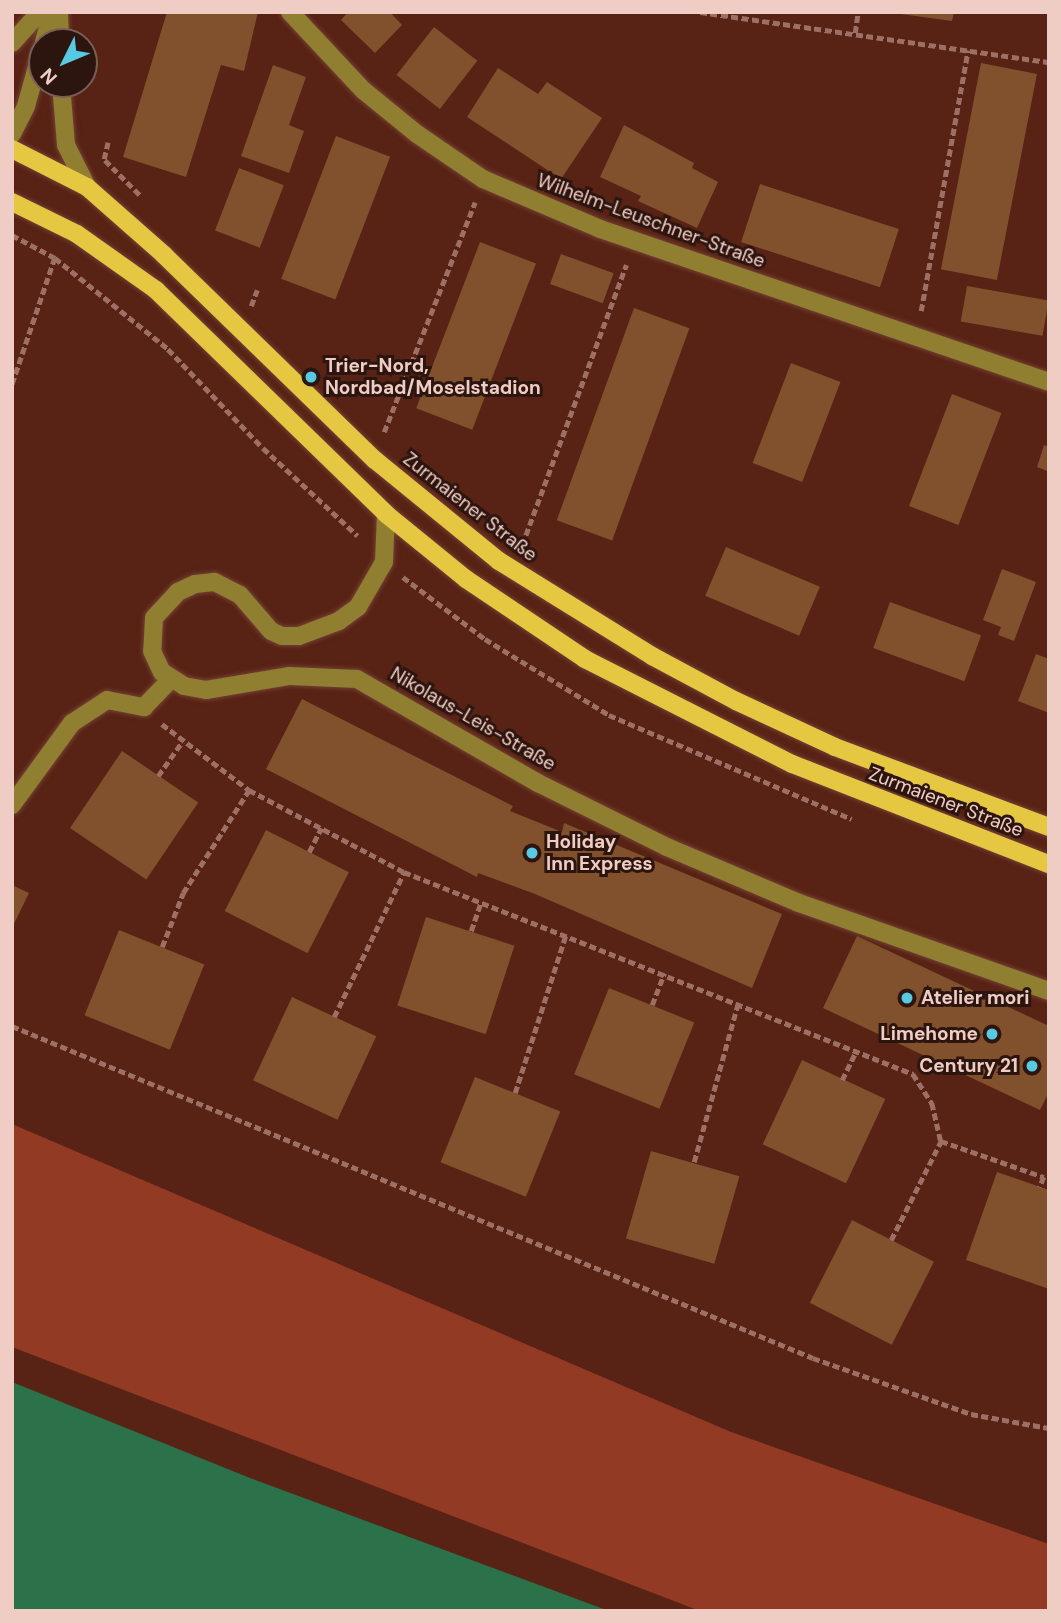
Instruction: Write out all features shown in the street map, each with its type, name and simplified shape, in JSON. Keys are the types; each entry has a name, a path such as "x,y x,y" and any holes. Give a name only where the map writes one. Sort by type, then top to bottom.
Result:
{"main road":[{"name":"Zurmaiener Straße","path":"12,149 87,187 164,255 375,460 499,561 652,656 835,747 1049,827"},
{"name":"Zurmaiener Straße","path":"12,202 77,234 156,290 386,514 522,618 659,700 792,764 1049,864"}],"street":[{"path":"12,43 40,12"},
{"name":"Wilhelm-Leuschner-Straße","path":"290,12 363,90 417,134 484,179 634,240 917,334 1049,382"},
{"path":"12,134 28,98"},
{"path":"62,98 66,145 87,187"},
{"path":"12,805 72,723 107,700 144,707 171,679 156,661 150,636 154,618 178,592 214,582 240,595 271,631 299,636 320,630 358,607 373,586 384,562 386,514"},
{"name":"Nikolaus-Leis-Straße","path":"171,679 205,690 290,676 357,679 538,783 678,852 799,903 1049,991"}],"path":[{"path":"700,12 1049,62"},
{"path":"855,33 858,12"},
{"path":"917,334 968,50"},
{"path":"104,159 108,142"},
{"path":"95,151 149,205"},
{"path":"375,460 484,179"},
{"path":"12,235 55,258 12,385"},
{"path":"522,546 634,240"},
{"path":"250,306 257,290"},
{"path":"241,296 260,315"},
{"path":"374,422 393,439"},
{"path":"512,538 532,554"},
{"path":"144,707 182,742 249,790 404,872 566,934 913,1074 932,1103 941,1141 891,1240"},
{"path":"158,776 182,742"},
{"path":"162,947 183,893 249,790"},
{"path":"309,852 321,828"},
{"path":"334,1017 404,872"},
{"path":"471,932 481,902"},
{"path":"515,1093 566,934"},
{"path":"652,1005 664,973"},
{"path":"694,1162 738,1003"},
{"path":"12,1026 813,1358 971,1414 1049,1428"},
{"path":"842,1080 856,1051"},
{"path":"941,1141 1044,1177 1040,1187"}],"shaded area":[{"path":"12,1124 731,1432 1049,1544 1049,1611 700,1611 12,1347"},
{"path":"12,1382 250,1478 609,1611 12,1611"}],"building":[{"path":"167,12 258,12 244,71 221,65 186,177 123,157"},
{"path":"348,12 390,12 402,25 375,53 341,20"},
{"path":"886,12 954,12 952,21"},
{"path":"434,27 477,61 440,109 396,75"},
{"path":"981,63 1037,74 997,280 941,269"},
{"path":"273,65 306,77 289,125 304,131 289,173 241,156"},
{"path":"498,68 538,94 547,82 602,118 561,179 467,117"},
{"path":"624,125 694,163 692,168 718,182 697,228 638,201 641,196 600,177"},
{"path":"336,136 390,157 335,300 281,279"},
{"path":"239,168 284,185 260,248 215,231"},
{"path":"760,184 899,229 880,287 741,242"},
{"path":"480,242 536,264 472,430 416,408"},
{"path":"561,254 614,273 603,303 550,284"},
{"path":"967,286 1049,300 1042,336 961,321"},
{"path":"634,308 689,328 612,541 557,520"},
{"path":"791,363 840,382 802,482 753,463"},
{"path":"952,394 1001,413 958,525 909,506"},
{"path":"1044,445 1049,447 1049,472 1037,467"},
{"path":"726,547 820,587 799,636 705,596"},
{"path":"1002,569 1036,582 1014,641 998,635 1001,627 983,620"},
{"path":"890,602 981,635 964,681 873,648"},
{"path":"1036,654 1049,659 1049,713 1018,701"},
{"name":"Holiday Inn Express","path":"302,699 513,806 510,811 562,832 564,823 782,914 752,988 535,894 478,873 477,877 266,769"},
{"path":"122,751 198,802 146,880 70,828"},
{"path":"266,830 349,872 308,953 225,911"},
{"path":"12,885 29,893 12,928"},
{"path":"426,917 514,946 486,1034 397,1005"},
{"path":"119,930 204,964 170,1050 85,1015"},
{"path":"857,936 1049,1026 1049,1092 1040,1110 823,1008"},
{"path":"609,988 694,1022 659,1109 574,1074"},
{"path":"292,997 376,1036 337,1120 253,1080"},
{"path":"802,1060 885,1099 846,1183 763,1144"},
{"path":"475,1077 560,1111 526,1197 441,1162"},
{"path":"651,1151 739,1176 714,1264 626,1238"},
{"path":"997,1172 1049,1190 1049,1289 966,1260"},
{"path":"852,1220 934,1262 892,1345 810,1303"}],"place":[{"name":"Trier-Nord, Nordbad/Moselstadion","path":"311,377"},
{"name":"Holiday Inn Express","path":"532,853"},
{"name":"Atelier mori","path":"907,998"},
{"name":"Limehome","path":"992,1034"},
{"name":"Century 21","path":"1032,1066"}]}
